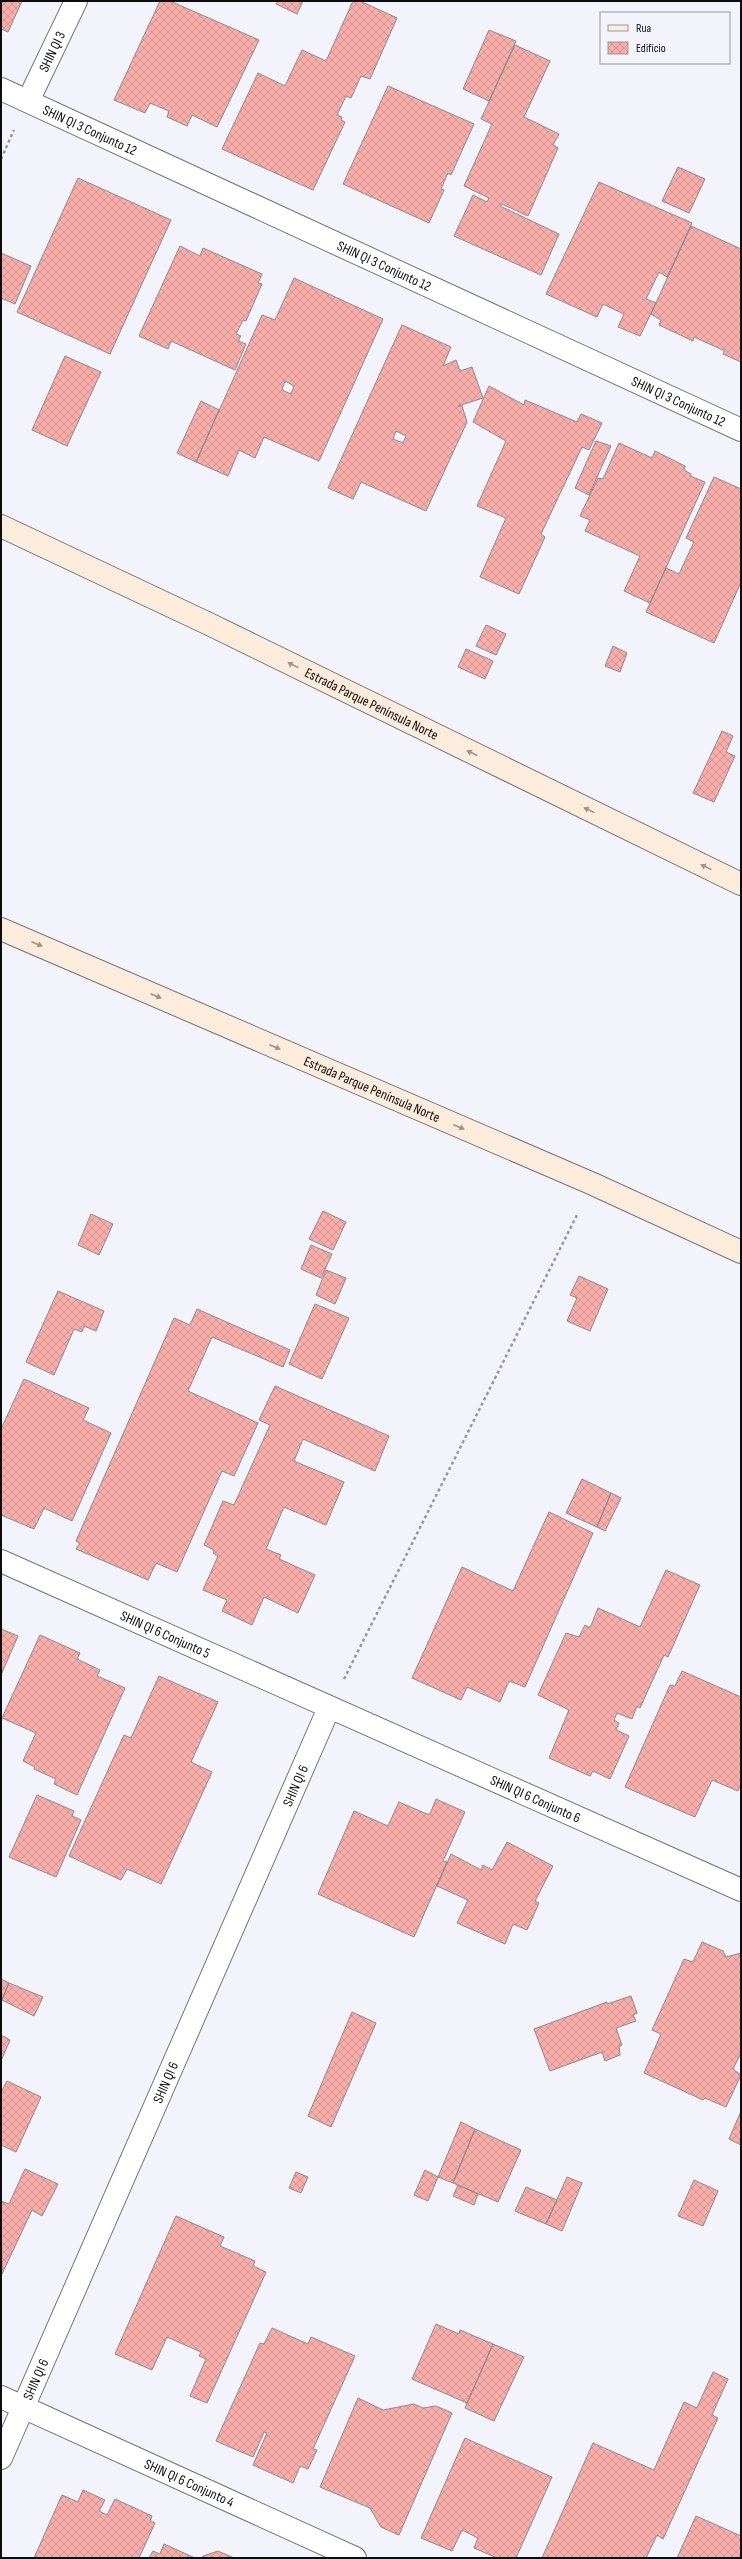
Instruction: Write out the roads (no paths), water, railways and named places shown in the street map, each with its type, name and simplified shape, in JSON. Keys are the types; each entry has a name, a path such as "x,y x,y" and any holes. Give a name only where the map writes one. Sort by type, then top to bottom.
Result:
{"main road":[{"name":"Estrada Parque Península Norte","path":"1,526 209,624 741,884"},
{"name":"Estrada Parque Península Norte","path":"1,929 593,1184 741,1252"}],"street":[{"name":"SHIN QI 3","path":"28,101 76,1"},
{"name":"SHIN QI 3 Conjunto 12","path":"1,89 741,430"},
{"name":"SHIN QI 6 Conjunto 5","path":"1,1561 329,1708"},
{"name":"SHIN QI 6 Conjunto 6","path":"329,1708 741,1890"},
{"name":"SHIN QI 6","path":"1,2458 329,1708"},
{"name":"SHIN QI 6 Conjunto 4","path":"1,2397 355,2558"}]}
